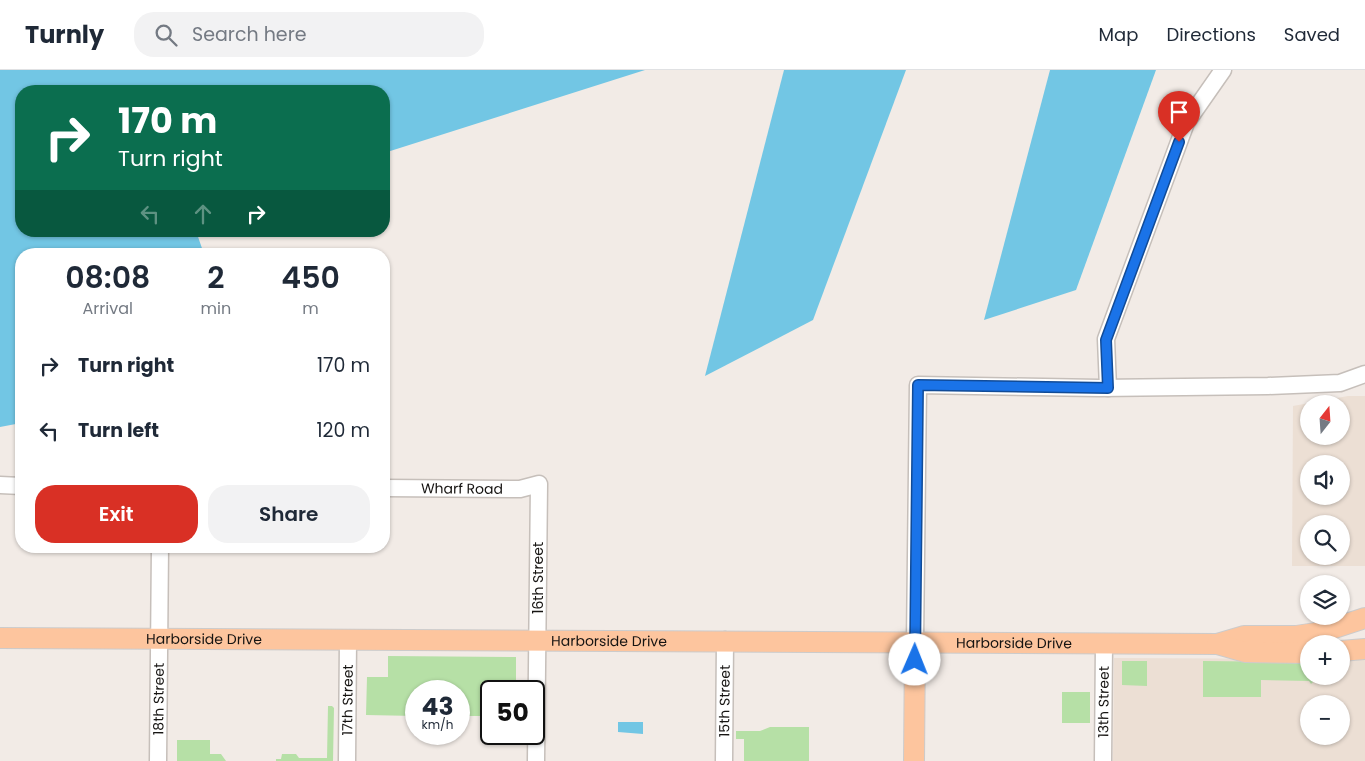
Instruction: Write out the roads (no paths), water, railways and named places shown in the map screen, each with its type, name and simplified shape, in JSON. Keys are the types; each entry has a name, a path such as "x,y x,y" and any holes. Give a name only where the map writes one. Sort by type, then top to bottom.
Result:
{"main road":[{"name":"Harborside Drive","path":"1217,644 1244,636 1296,636 1322,632 1365,618"},
{"name":"Harborside Drive","path":"0,638 724,640 1217,644 1244,652 1300,653"},
{"path":"914,761 915,642"},
{"path":"1350,650 1365,649"}],"street":[{"path":"1108,388 1106,340 1186,123 1223,70"},
{"path":"915,642 918,385 1108,388 1268,386 1340,383 1365,374"},
{"name":"Wharf Road","path":"390,488 520,489 539,484"},
{"name":"16th Street","path":"536,761 539,484"},
{"path":"0,485 15,486"},
{"name":"18th Street","path":"158,761 160,553"},
{"name":"17th Street","path":"347,761 348,639"},
{"name":"15th Street","path":"724,640 724,761"},
{"name":"13th Street","path":"1103,761 1104,643"}],"water":[{"path":"0,70 645,70 390,151 390,85 15,85 15,237 198,237 202,248 15,248 15,424 0,427"},
{"path":"784,70 906,70 813,320 705,376"},
{"path":"1050,70 1156,70 1076,290 984,320"},
{"path":"618,722 643,722 643,734 618,732"}]}
